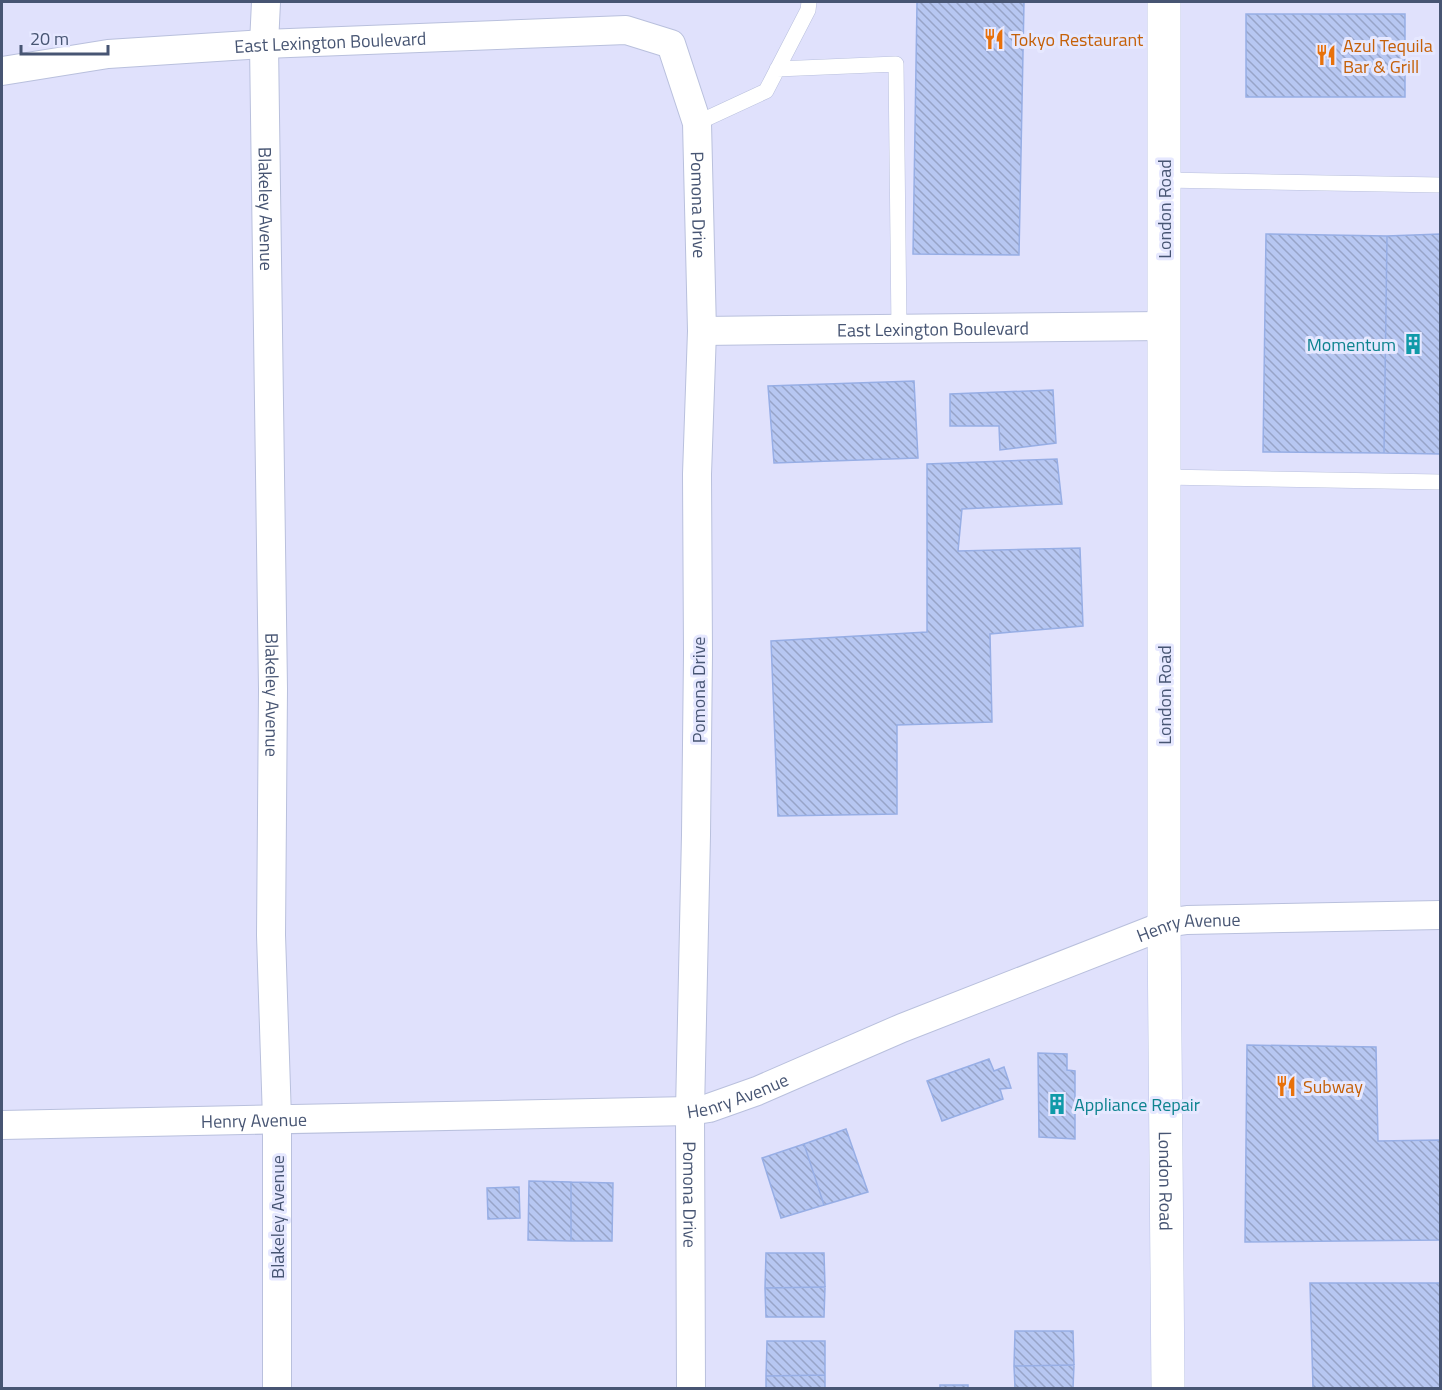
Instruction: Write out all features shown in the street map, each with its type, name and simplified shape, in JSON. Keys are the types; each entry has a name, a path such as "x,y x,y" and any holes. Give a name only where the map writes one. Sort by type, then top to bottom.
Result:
{"street":[{"name":"Blakeley Avenue","path":"266,2 264,44 273,689 271,935 277,1119 277,1389"},
{"name":"London Road","path":"1164,2 1164,925 1168,1389"},
{"name":"East Lexington Boulevard","path":"2,71 108,54 264,44 626,30"},
{"name":"Pomona Drive","path":"626,30 671,44 697,123 702,331 697,474 697,824 690,1111 691,1389"},
{"name":"East Lexington Boulevard","path":"702,331 1163,326"},
{"name":"Henry Avenue","path":"2,1125 690,1111 709,1108 757,1091 902,1028 1164,925 1187,920 1440,915"}],"lane":[{"path":"697,123 766,91 808,10 808,2"},
{"path":"777,69 896,64 899,329"},
{"path":"1164,180 1440,185"},
{"path":"1164,477 1440,482"}],"building":[{"path":"917,2 1024,2 1019,255 913,254"},
{"name":"Azul Tequila Bar & Grill","path":"1246,14 1405,14 1405,97 1246,97"},
{"path":"1266,234 1387,236 1384,453 1263,452"},
{"name":"Momentum","path":"1440,234 1440,454 1384,453 1387,236"},
{"path":"914,381 918,458 774,463 768,386"},
{"path":"1053,390 1056,443 1000,450 999,426 950,426 950,394"},
{"path":"1057,459 1062,504 962,509 958,551 1080,548 1083,626 990,634 992,722 897,725 897,814 778,816 771,641 927,632 927,464"},
{"path":"1247,1045 1376,1047 1378,1141 1440,1140 1440,1240 1245,1242"},
{"name":"Appliance Repair","path":"1038,1053 1067,1054 1067,1070 1075,1071 1075,1139 1039,1137"},
{"path":"989,1059 994,1071 1004,1067 1011,1088 1000,1089 1003,1099 942,1121 927,1081"},
{"path":"846,1129 868,1192 824,1205 804,1144"},
{"path":"804,1144 824,1205 781,1218 762,1158"},
{"path":"529,1181 571,1182 571,1241 528,1240"},
{"path":"571,1182 613,1183 612,1241 571,1241"},
{"path":"519,1187 520,1218 488,1219 487,1188"},
{"path":"766,1253 824,1253 825,1287 765,1288"},
{"path":"1310,1283 1440,1283 1440,1388 1313,1388"},
{"path":"825,1287 824,1317 766,1317 765,1288"},
{"path":"1015,1331 1073,1331 1074,1365 1014,1366"},
{"path":"767,1341 825,1341 825,1375 766,1376"},
{"path":"1074,1365 1073,1388 1015,1388 1014,1366"},
{"path":"825,1375 825,1388 766,1388 766,1376"},
{"path":"940,1385 968,1385 968,1388 940,1388"}],"place":[{"name":"Tokyo Restaurant","path":"994,39"},
{"name":"Azul Tequila Bar & Grill","path":"1326,55"},
{"name":"Momentum","path":"1413,344"},
{"name":"Subway","path":"1286,1086"},
{"name":"Appliance Repair","path":"1057,1104"}]}
